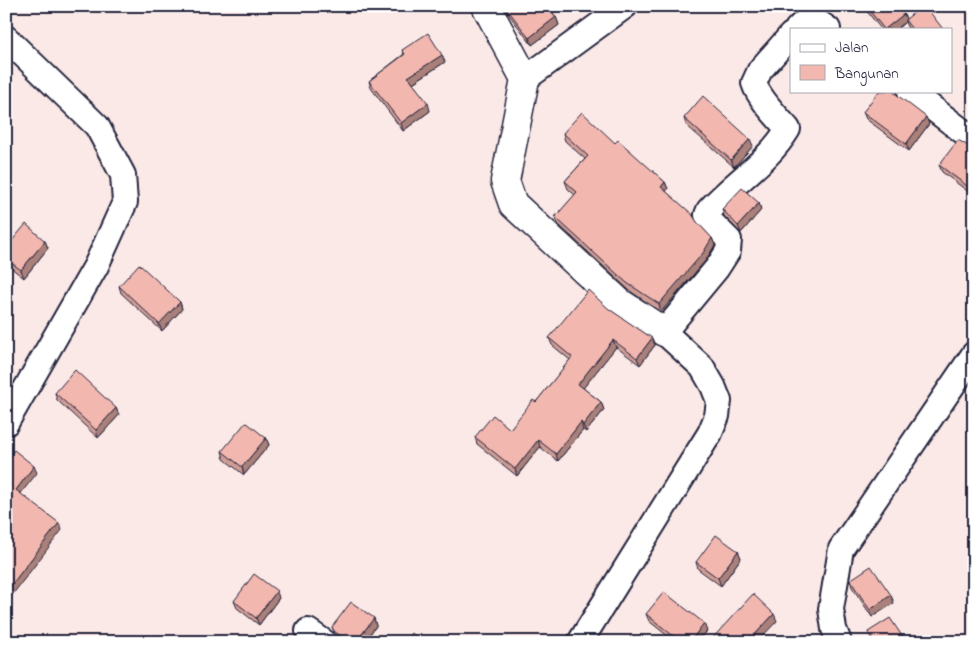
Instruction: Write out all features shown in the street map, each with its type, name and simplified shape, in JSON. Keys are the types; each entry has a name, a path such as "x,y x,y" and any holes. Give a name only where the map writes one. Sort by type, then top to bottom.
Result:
{"street":[{"path":"486,6 525,79 505,182 513,204 620,303 664,332 702,367 719,401 717,416 710,433 580,642"},
{"path":"525,79 625,6"},
{"path":"798,28 803,22 810,19 818,21 827,28"},
{"path":"664,332 717,268 728,251 729,240 709,220 707,215 709,210 765,158 788,129 771,111 769,105 756,90 754,83 760,70 790,36"},
{"path":"6,38 97,126 123,175 125,202 96,266 6,423"},
{"path":"911,92 974,140"},
{"path":"839,642 834,629 832,609 841,549 974,354"}],"building":[{"path":"505,6 550,6 548,7 556,17 529,38"},
{"path":"866,6 898,6 904,14 886,28 883,28"},
{"path":"922,6 925,6 942,28 911,28 905,20"},
{"path":"428,33 442,55 408,77 428,103 401,123 369,81 405,54 402,50"},
{"path":"878,92 893,92 926,117 906,144 863,112"},
{"path":"703,96 750,139 731,160 684,118"},
{"path":"582,112 615,143 618,140 665,182 661,187 692,214 712,238 703,253 659,304 627,283 555,217 577,192 565,181 588,156 563,133"},
{"path":"958,140 974,149 974,191 939,165"},
{"path":"742,188 759,203 738,226 722,209"},
{"path":"26,224 45,241 21,270 6,259 6,248"},
{"path":"139,264 180,302 159,324 119,286"},
{"path":"588,290 609,309 652,338 637,358 613,340 578,384 601,402 583,425 581,422 556,454 538,440 515,469 475,437 493,415 510,429 533,400 536,402 572,357 549,338"},
{"path":"75,370 116,408 96,430 55,393"},
{"path":"246,422 266,438 242,467 222,451"},
{"path":"14,450 34,466 16,490 59,523 6,592 6,460"},
{"path":"716,535 738,551 718,578 696,562"},
{"path":"871,566 891,595 870,610 850,580"},
{"path":"254,574 277,591 256,618 234,601"},
{"path":"664,592 704,623 690,642 681,642 646,614"},
{"path":"753,594 774,614 748,642 709,642"},
{"path":"351,602 374,618 356,642 349,642 334,631 332,627"},
{"path":"890,618 906,642 875,642 868,632"},
{"path":"411,633 424,642 405,642"}]}
